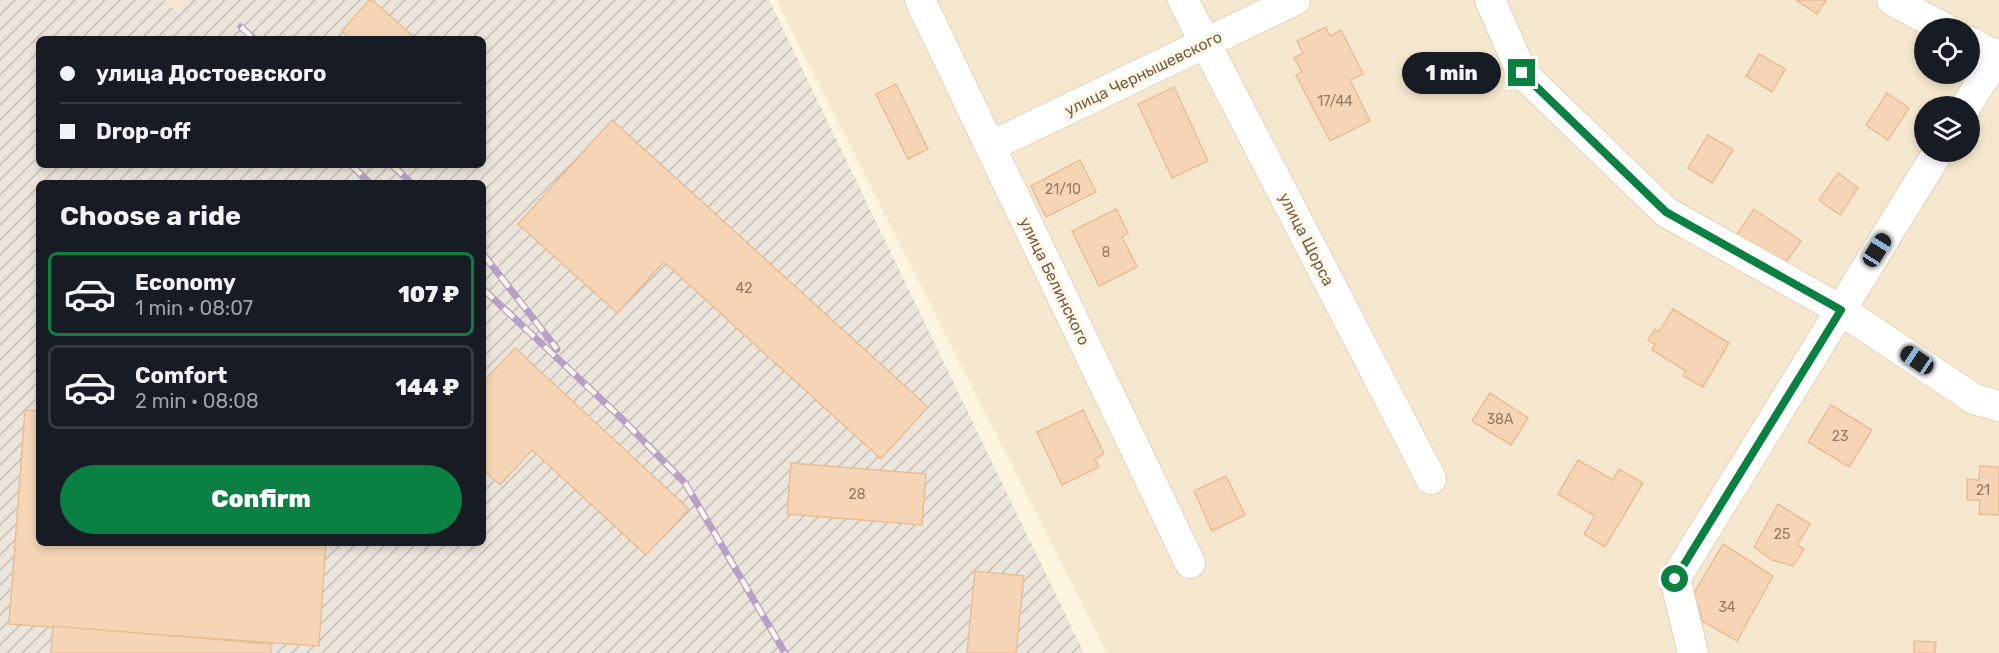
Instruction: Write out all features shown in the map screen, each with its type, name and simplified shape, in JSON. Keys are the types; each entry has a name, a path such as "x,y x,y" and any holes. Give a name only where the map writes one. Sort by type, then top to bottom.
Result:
{"street":[{"name":"улица Белинского","path":"920,0 1190,562"},
{"name":"улица Щорса","path":"1183,0 1431,479"},
{"name":"улица Чернышевского","path":"991,146 1295,0"},
{"path":"1490,0 1522,73 1666,212 1841,310 1974,399 1999,406"},
{"path":"1892,0 1925,18"},
{"path":"1972,96 1998,56 1980,47"},
{"path":"1693,653 1675,579 1932,162"}],"shaded area":[{"path":"0,0 163,0 177,11 189,0 769,0 1084,653 0,653"},
{"path":"163,0 189,0 177,11"},
{"path":"776,0 1999,0 1999,653 1107,653"}],"building":[{"path":"369,0 372,0 413,36 348,36 342,31"},
{"path":"1796,0 1826,0 1817,14"},
{"path":"1326,27 1330,36 1341,30 1363,74 1350,80 1370,121 1330,141 1296,75 1302,72 1294,58 1303,53 1297,41"},
{"path":"1759,54 1785,69 1772,92 1746,76"},
{"path":"896,84 928,149 908,159 876,94"},
{"path":"1174,87 1208,161 1172,178 1138,104"},
{"path":"1887,93 1909,108 1888,140 1866,125"},
{"path":"612,120 928,407 881,459 664,262 617,313 518,224"},
{"path":"1708,135 1733,150 1712,183 1688,168"},
{"path":"1080,160 1096,192 1046,217 1031,186"},
{"path":"1838,173 1858,188 1840,215 1819,200"},
{"path":"1116,209 1128,233 1122,237 1137,267 1099,286 1072,231"},
{"path":"1754,209 1801,241 1774,279 1728,247"},
{"path":"1673,309 1729,343 1703,387 1683,376 1686,371 1652,350 1655,344 1648,340 1655,329 1659,332"},
{"path":"515,348 689,509 646,555 532,450 500,485 486,473 486,379"},
{"path":"1490,393 1528,418 1511,445 1472,421"},
{"path":"1831,405 1872,430 1849,467 1808,442"},
{"path":"25,410 36,411 36,546 326,546 319,646 9,624"},
{"path":"1083,410 1104,454 1095,459 1099,467 1062,485 1037,432"},
{"path":"1578,460 1613,480 1619,469 1643,483 1605,547 1584,534 1595,516 1558,494"},
{"path":"791,463 926,474 922,525 787,514"},
{"path":"1980,466 1999,467 1999,515 1979,514 1980,500 1967,500 1967,479 1979,480"},
{"path":"1226,476 1245,515 1212,531 1194,491"},
{"path":"1778,504 1810,524 1797,545 1804,549 1793,566 1772,560 1754,547"},
{"path":"1723,544 1773,576 1737,641 1702,621 1694,593"},
{"path":"975,571 1024,576 1016,653 967,653"},
{"path":"53,626 272,644 271,653 51,653"},
{"path":"1914,641 1936,642 1935,653 1914,653"}],"railway":[{"path":"241,27 251,36"},
{"path":"354,168 367,180"},
{"path":"395,168 408,180"},
{"path":"486,258 557,349"},
{"path":"486,292 617,414 685,483 785,653"}],"route":[{"path":"1522,73 1666,212 1841,310 1675,579"}]}
